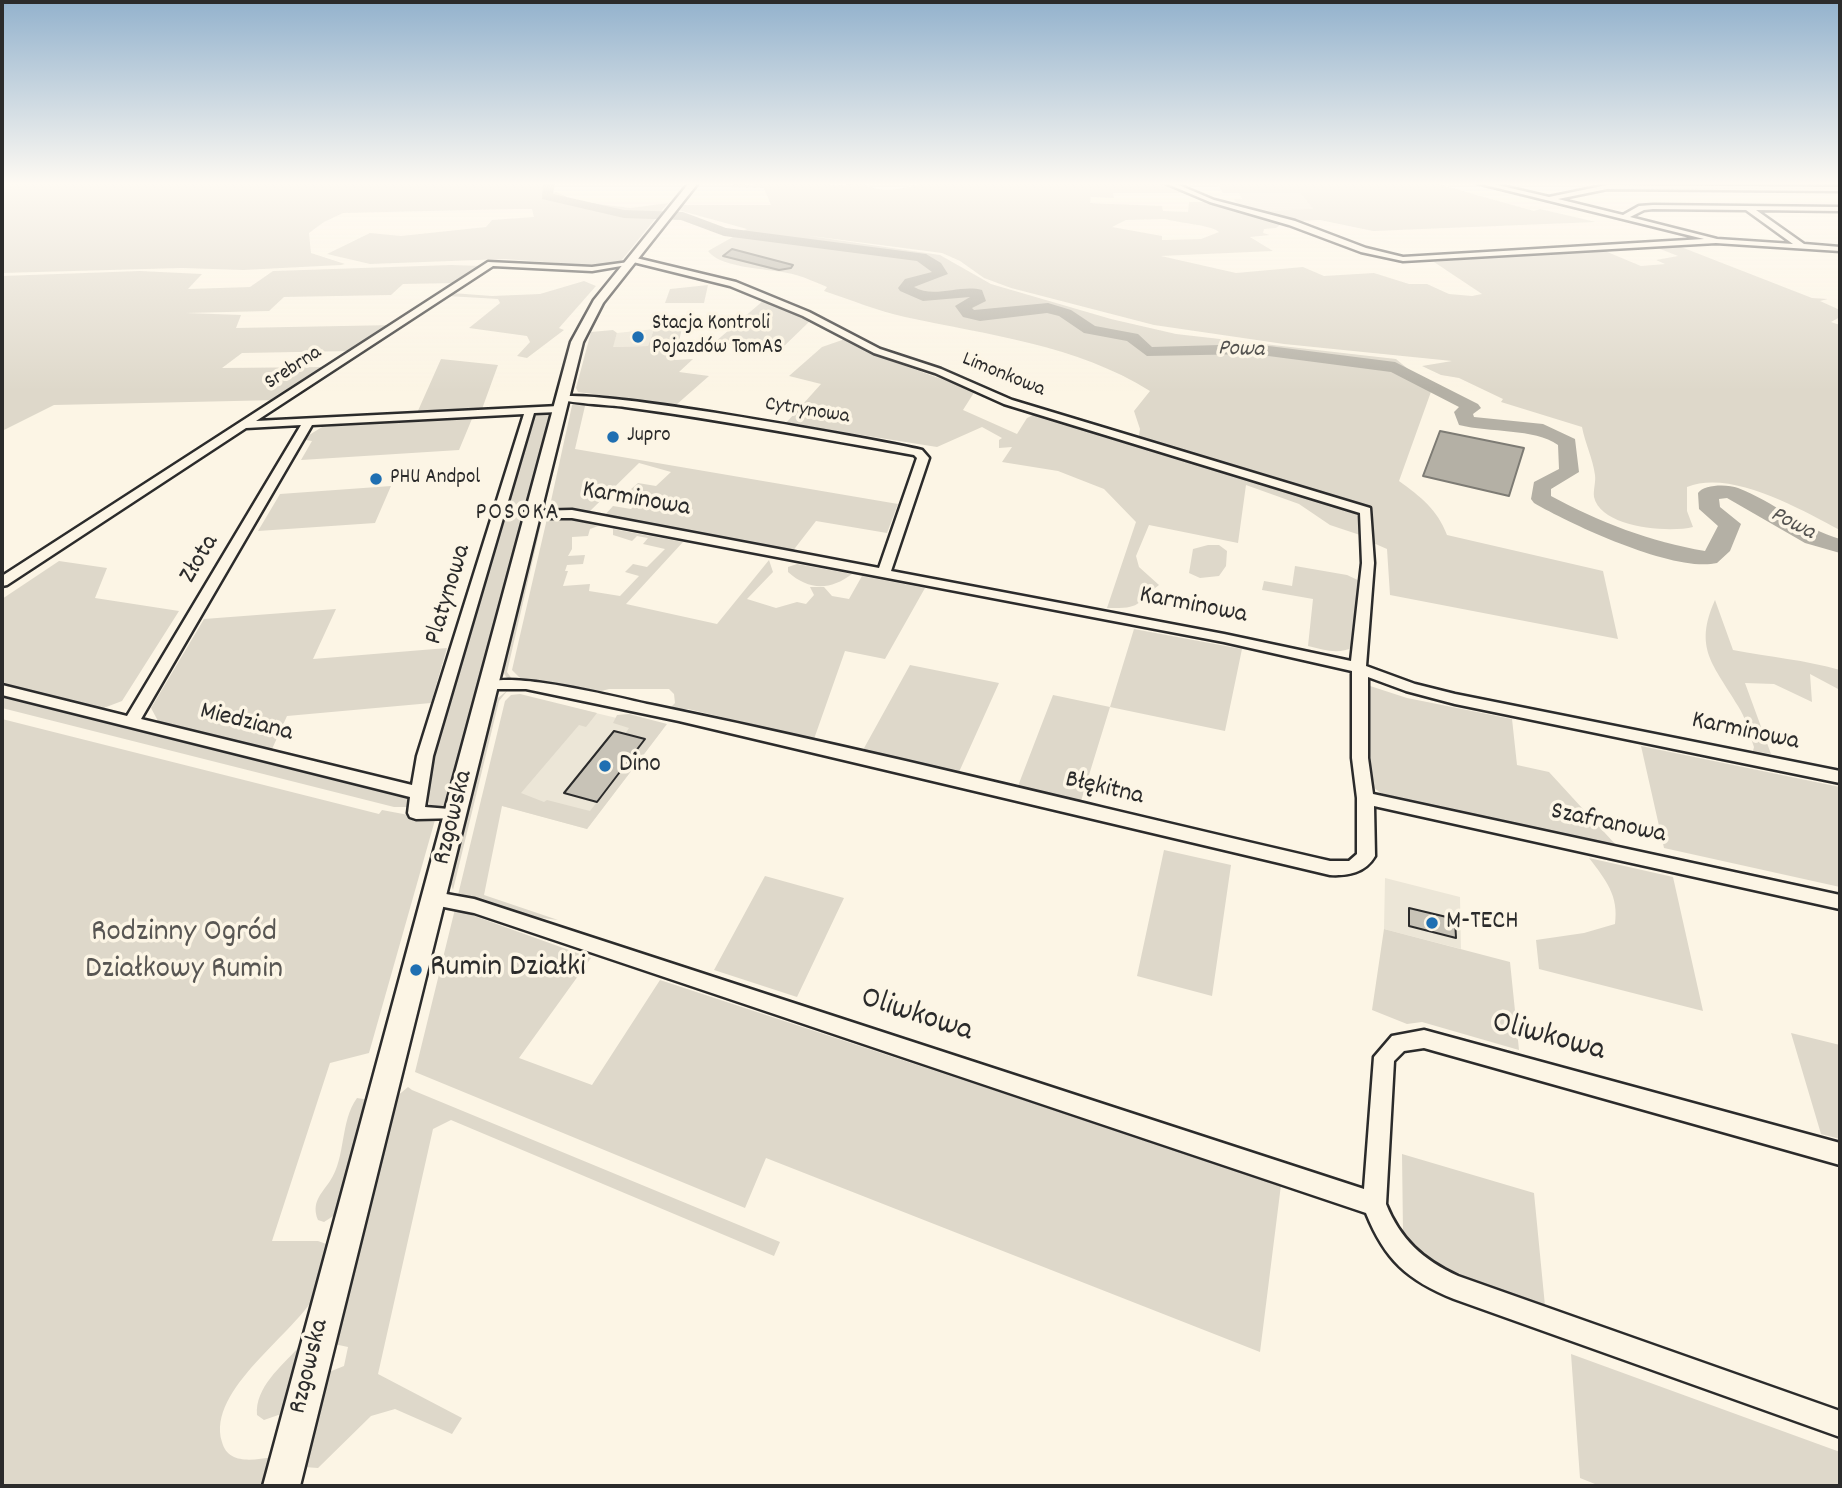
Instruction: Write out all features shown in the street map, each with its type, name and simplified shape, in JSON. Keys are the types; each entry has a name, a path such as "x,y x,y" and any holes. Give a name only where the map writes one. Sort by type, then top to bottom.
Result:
{"street":[{"name":"Rzgowska","path":"281,1486 435,899 561,403 584,324 638,252"},
{"path":"1375,252 1403,259 1524,252"},
{"name":"Srebrna","path":"2,582 491,264 592,270 631,261"},
{"name":"Limonkowa","path":"631,261 733,285 806,314 877,351 938,371 1008,402 1366,511"},
{"name":"Cytrynowa","path":"561,403 591,399 708,415 918,452 923,458 884,573"},
{"path":"243,425 530,411 561,403"},
{"name":"Platynowa","path":"419,793 425,756 530,411"},
{"name":"Złota","path":"132,722 309,421"},
{"name":"Błękitna","path":"488,686 526,684 679,716 1330,868 1353,867 1361,863 1366,856 1366,798 1360,766 1359,669 1368,563 1366,511"},
{"name":"Karminowa","path":"531,514 572,514 1224,638 1359,669 1411,688 1455,699 1840,777"},
{"name":"Miedziana","path":"2,690 419,793"},
{"path":"419,793 416,813 455,814"},
{"name":"Szafranowa","path":"1366,798 1840,902"},
{"name":"Oliwkowa","path":"435,899 474,906 1374,1204"},
{"name":"Oliwkowa","path":"1840,1154 1423,1039 1399,1042 1384,1058 1374,1204 1386,1233 1401,1253 1426,1274 1454,1287 1840,1424"}],"shaded area":[{"path":"728,252 745,252 793,265 791,268 779,270 723,256"},
{"path":"654,329 648,346 612,347 617,333"},
{"path":"1440,431 1524,448 1509,496 1423,476"},
{"path":"520,695 663,729 587,829 481,800"},
{"path":"1385,878 1460,897 1461,949 1384,929"}],"green space":[{"path":"2,252 311,252 345,264 243,270 182,268 2,273"},
{"path":"628,252 621,261 598,266 505,259 370,264 327,254"},
{"path":"710,252 922,252 940,255 991,284 1111,319 1176,334 1396,359 1432,389 1399,481 1428,504 1447,535 1603,571 1618,639 1390,595 1387,549 1371,542 1370,516 1343,502 1286,480 1138,441 1140,429 1134,411 1150,391 1122,375 1062,352 1000,336 895,315 824,291 827,287 800,276 736,265"},
{"path":"938,252 1241,252 1161,256 1236,273 1303,267 1324,276 1374,273 1409,284 1427,284 1449,294 1472,296 1482,294 1434,262 1556,252 1608,252 1641,266 1665,264 1656,260 1678,256 1669,252 1695,252 1812,298 1828,299 1820,301 1840,310 1840,317 1831,322 1840,325 1840,530 1786,502 1724,483 1687,487 1687,511 1693,527 1653,528 1622,522 1609,516 1599,507 1594,497 1594,469 1582,427 1501,402 1503,399 1459,378 1441,375 1422,366 1452,361 1284,344 1154,325 1011,288 984,278 960,261"},
{"path":"484,266 458,283 403,284 391,295 284,297 269,311 186,313 241,315 236,328 395,325 354,351 242,353 222,368 330,367 279,400 54,405 2,431 2,276 140,271 202,274 188,289 250,287 273,271"},
{"path":"584,281 596,286 559,328 564,330 527,358 517,356 530,342 527,336 469,328 500,303 498,299 447,296 452,293 492,296 540,294"},
{"path":"708,285 704,303 665,303 670,289"},
{"path":"764,300 811,320 779,351 715,342"},
{"path":"682,328 675,360 693,359 679,372 709,376 676,405 578,392 576,388 591,332 613,330 617,333 613,347 648,346 654,329"},
{"path":"845,339 869,353 975,391 963,410 1017,434 1027,418 1033,415 1351,510 1362,520 1363,536 1330,525 1299,504 1246,485 1238,543 1149,525 1136,556 1139,567 1159,585 1138,604 1107,608 1136,522 1104,489 1058,471 1002,462 1012,447 999,448 999,440 1002,438 982,427 937,447 786,423 821,384 789,376 822,347"},
{"path":"441,359 498,365 482,409 417,413"},
{"path":"573,401 584,403 585,406 575,449 898,504 887,533 816,521 792,552 604,516 613,506 631,509 647,494 630,490 638,483 656,486 671,472 639,463 587,514 549,510"},
{"path":"537,413 551,415 452,798 444,805 431,809 426,793 436,740 529,417"},
{"path":"474,414 459,450 301,460 312,441 305,440 306,437 322,427"},
{"path":"391,486 375,523 258,531 280,494"},
{"path":"559,516 598,526 590,529 588,536 572,537 572,549 568,556 585,555 583,564 567,565 565,571 568,571 563,586 590,584 589,591 620,596 639,576 625,572 633,564 647,567 665,549 643,544 648,538 637,536 632,541 613,535 613,529 683,542 626,604 717,624 769,560 773,572 747,599 776,608 797,602 806,604 814,595 810,587 824,587 832,596 849,599 862,576 925,588 885,659 845,651 814,739 688,709 669,709 675,703 674,694 669,689 609,689 590,694 521,679 512,670 547,517"},
{"path":"542,520 507,672 512,679 506,677 502,669 537,526"},
{"path":"1219,545 1227,551 1226,566 1219,576 1200,578 1189,573 1193,549"},
{"path":"59,561 107,568 95,598 179,611 122,701 101,709 2,685 2,599"},
{"path":"797,564 852,574 827,586 811,585 788,572 788,567"},
{"path":"1295,566 1347,575 1360,581 1353,647 1337,651 1308,646 1313,599 1262,590 1264,581 1292,586"},
{"path":"1715,600 1733,650 1840,670 1840,690 1810,674 1812,702 1774,684 1745,683 1771,754 1753,751 1743,716 1709,656 1706,631"},
{"path":"336,609 313,659 447,648 431,703 287,716 272,749 158,721 151,708 204,619"},
{"path":"1134,629 1242,649 1225,731 1110,707"},
{"path":"910,665 999,683 959,772 863,750"},
{"path":"1367,685 1407,698 1512,719 1517,765 1549,772 1616,845 1607,848 1393,800 1381,793 1371,784 1365,763"},
{"path":"508,690 499,701 453,890 450,882 494,701"},
{"path":"520,694 597,713 586,727 579,725 521,793 544,802 547,800 590,811 645,740 625,734 629,728 613,723 617,715 629,714 667,724 587,829 502,806 484,895 558,920 526,916 458,895 505,701 511,695"},
{"path":"2,695 393,791 410,800 411,807 394,807 2,708"},
{"path":"1053,695 1110,707 1081,801 1018,786"},
{"name":"Rodzinny Ogród Działkowy Rumin","path":"2,719 379,814 382,810 435,820 369,1053 330,1063 272,1241 318,1241 329,1245 319,1287 307,1308 240,1382 227,1402 221,1422 222,1442 230,1454 242,1459 272,1457 264,1486 2,1486"},
{"path":"1641,746 1840,787 1840,887 1664,848"},
{"path":"1164,850 1231,865 1212,996 1137,976"},
{"path":"1589,858 1673,877 1703,1011 1539,969 1536,940 1584,933 1615,924 1613,897 1606,881"},
{"path":"765,876 844,898 797,997 714,970"},
{"path":"455,909 591,958 519,1058 592,1085 660,980 1281,1185 1260,1352 766,1158 745,1208 415,1072"},
{"path":"1384,929 1510,962 1519,1050 1422,1022 1407,1024 1372,1010"},
{"path":"1791,1033 1840,1045 1840,1139 1821,1134"},
{"path":"408,1087 780,1242 774,1256 451,1120 433,1129 378,1374 462,1418 452,1434 395,1409 371,1416 318,1468 304,1467 326,1377 329,1372 344,1366 348,1347 334,1344 396,1097"},
{"path":"357,1098 369,1100 338,1213 324,1222 318,1220 316,1204 339,1162 348,1117"},
{"path":"1402,1154 1534,1193 1545,1306 1431,1265 1403,1232"},
{"path":"298,1348 302,1352 284,1413 264,1420 257,1415 260,1395 270,1378"},
{"path":"1571,1354 1840,1452 1840,1486 1600,1486 1580,1478"}],"building":[{"name":"Dino","path":"614,731 645,739 597,802 564,793"},
{"name":"M-TECH","path":"1409,908 1455,919 1456,938 1409,926"}],"waterway":[{"name":"Powa","path":"885,252 921,257 936,266 941,274 910,282 905,288 914,293 932,297 977,293 978,301 963,306 969,314 980,316 1030,308 1048,308 1065,313 1090,330 1132,337 1147,351 1162,353 1253,349 1395,367 1472,408 1463,412 1466,421 1491,426 1535,428 1559,436 1568,443 1569,472 1541,486 1541,499 1579,519 1644,544 1709,558 1719,551 1730,524 1710,509 1708,493 1731,492 1813,538 1840,546"}],"place":[{"name":"Stacja Kontroli Pojazdów TomAS","path":"638,337"},
{"name":"Jupro","path":"613,437"},
{"name":"PHU Andpol","path":"376,479"},
{"name":"Dino","path":"605,766"},
{"name":"M-TECH","path":"1432,923"},
{"name":"Rumin Działki","path":"416,970"}],"district":[{"name":"POSOKA","path":"518,515"}]}
